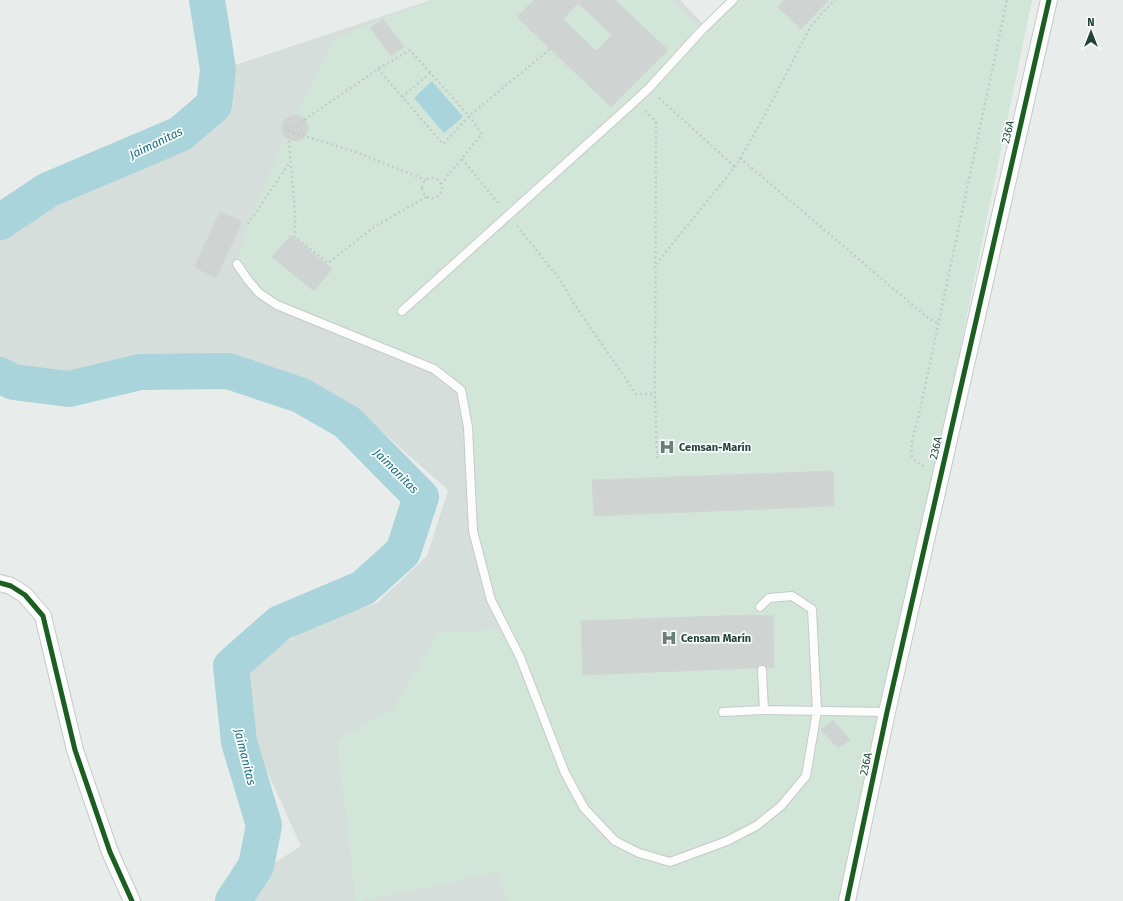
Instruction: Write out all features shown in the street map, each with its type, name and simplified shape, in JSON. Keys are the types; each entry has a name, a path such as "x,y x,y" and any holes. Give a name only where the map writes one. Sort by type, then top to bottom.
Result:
{"street":[{"name":"236A","path":"847,901 887,712 1048,0"},
{"path":"0,584 11,586 25,595 43,616 75,750 110,852 132,901"}],"lane":[{"path":"402,311 634,102 702,30 733,0"},
{"path":"237,264 248,280 259,292 277,305 434,369 461,390 468,427 473,531 491,600 520,657 565,774 584,808 616,841 640,853 670,862 727,840 756,826 781,806 806,776 817,711 812,609 792,596 769,598 760,607"},
{"path":"762,670 764,710"},
{"path":"723,712 764,710 887,712"}],"path":[{"path":"656,264 735,166 765,115 811,26 835,0"},
{"path":"941,472 915,461 912,456 911,444 919,415 1007,0"},
{"path":"378,69 442,144 469,116 550,49"},
{"path":"288,131 378,69 410,50 469,116 482,134 441,184"},
{"path":"402,97 430,73"},
{"path":"648,88 735,166"},
{"path":"634,102 656,121 655,394 657,460"},
{"path":"288,131 353,151 426,180 433,178 436,179 441,184 442,190 438,196 432,198 426,197 374,228 328,263 295,237 295,213 288,131"},
{"path":"740,158 928,318 938,324"},
{"path":"462,160 561,281 573,302 636,394 655,394"},
{"path":"248,224 290,161"},
{"path":"426,180 421,188 426,197"}],"shaded area":[{"name":"Cemsan-Marín","path":"431,0 680,0 711,32 746,0 1032,0 953,373 847,901 239,901 263,870 301,846 251,736 247,667 313,625 377,603 427,556 448,490 352,405 307,381 229,362 132,367 68,383 15,375 0,367 0,230 52,196 192,139 233,102 226,68"}],"green space":[{"name":"Cemsan-Marín","path":"437,0 671,0 702,30 733,0 1032,0 846,901 506,901 499,872 356,901 337,740 394,708 438,633 505,629 491,600 473,531 461,390 434,369 277,305 259,293 237,264 248,224 288,131 333,41 382,18"}],"water":[{"path":"432,81 463,117 444,133 414,98"}],"building":[{"path":"534,0 615,0 668,50 611,107 517,17","holes":["578,3 612,35 596,51 563,19"]},
{"path":"784,0 829,0 801,29 778,7"},
{"path":"383,19 404,47 391,56 370,28"},
{"path":"295,115 304,119 308,128 304,137 295,141 286,137 282,128 286,119"},
{"path":"220,212 242,222 216,278 194,267"},
{"path":"291,235 332,269 314,291 272,257"},
{"path":"833,471 834,506 594,516 592,480"},
{"path":"749,615 750,668 583,675 581,621"},
{"path":"749,615 773,616 774,668 750,668"},
{"path":"833,720 850,740 838,748 821,730"}],"waterway":[{"name":"Jaimanitas","path":"0,222 48,190 180,134 214,105 218,69 207,0"},
{"name":"Jaimanitas","path":"0,375 13,382 69,389 140,372 228,371 300,395 347,422 421,497 403,552 363,588 280,623 231,666 239,742 264,825 256,866 233,901"}],"cycle path":[{"path":"847,901 887,712 1049,0"},
{"path":"0,583 11,586 25,595 43,616 75,750 110,852 132,901"}],"place":[{"name":"Cemsan-Marín","path":"667,447"},
{"name":"Censam Marín","path":"669,638"}]}
